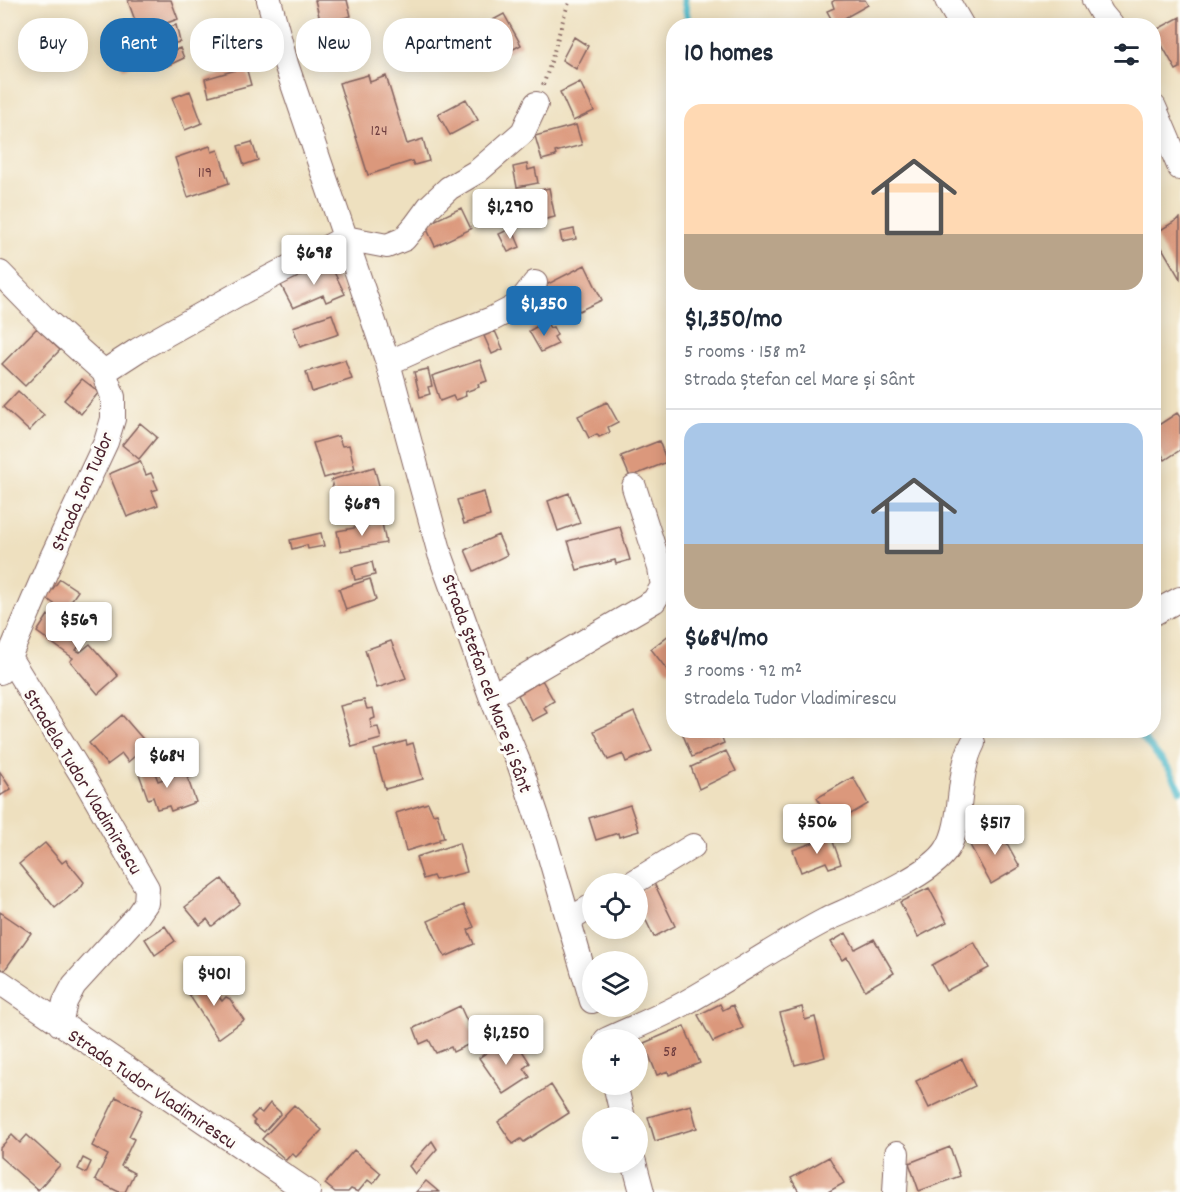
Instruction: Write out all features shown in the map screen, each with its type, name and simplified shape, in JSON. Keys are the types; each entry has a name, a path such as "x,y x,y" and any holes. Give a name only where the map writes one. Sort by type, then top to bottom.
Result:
{"street":[{"name":"Strada Ștefan cel Mare și Sânt","path":"269,0 286,64 388,363 440,554 491,696 520,766 582,966"},
{"path":"947,0 957,18"},
{"path":"0,273 47,321 104,372 138,350 240,293 345,238 387,246 404,239 429,207 449,188 478,171 523,132 536,104"},
{"path":"1161,123 1180,168"},
{"path":"388,363 517,306 535,283"},
{"name":"Strada Ion Tudor","path":"5,664 106,442 113,419 113,397 104,372"},
{"path":"491,696 654,601 663,586 660,568 634,487"},
{"path":"1161,609 1180,599"},
{"name":"Stradela Tudor Vladimirescu","path":"5,664 85,780 147,888 146,903 137,916 74,985 65,1002 60,1024"},
{"path":"629,1029 682,1004 825,921 861,905 933,864 947,849 954,830 962,774 973,743"},
{"path":"648,874 693,846"},
{"path":"569,920 582,912"},
{"name":"Strada Tudor Vladimirescu","path":"0,982 308,1192"},
{"path":"895,1192 897,1153"},
{"path":"637,1173 642,1192"}],"path":[{"path":"536,104 570,0"}],"building":[{"path":"171,0 178,18 134,18 128,1"},
{"path":"315,0 347,0 351,16 320,18"},
{"path":"835,0 865,0 868,5 845,18 831,18 827,11 834,8 832,2"},
{"path":"1180,17 1180,68 1176,70 1161,43 1161,27"},
{"path":"513,30 521,45 513,49"},
{"path":"574,37 588,46 576,69 562,60"},
{"path":"180,48 184,58 178,61 178,49"},
{"path":"229,72 247,72 251,85 209,96 205,79"},
{"path":"368,75 370,82 386,76 407,144 423,139 429,161 414,165 412,161 368,175 339,83"},
{"path":"580,82 594,111 573,121 560,92"},
{"path":"190,91 202,123 185,130 172,98"},
{"path":"466,99 478,120 450,135 438,114"},
{"path":"576,125 582,145 555,152 556,156 542,160 535,136"},
{"path":"252,142 258,160 244,165 238,146"},
{"path":"210,146 212,152 218,150 229,183 188,197 175,158"},
{"path":"527,164 528,170 535,168 538,183 517,187 513,167"},
{"path":"549,188 555,217 542,220 540,213 503,222 498,200"},
{"path":"461,208 471,229 435,246 425,225"},
{"path":"1180,218 1180,279 1161,246 1161,230"},
{"path":"512,228 520,247 508,252 499,234"},
{"path":"574,229 576,239 562,242 560,232"},
{"path":"329,262 345,294 326,302 323,295 293,308 281,285"},
{"path":"585,265 602,300 579,311 576,305 560,312 546,285"},
{"path":"332,314 339,334 300,347 293,327"},
{"path":"546,321 550,328 553,327 557,335 554,337 558,344 541,352 529,331"},
{"path":"37,328 60,350 25,386 2,364"},
{"path":"495,331 503,349 492,354 484,336"},
{"path":"345,360 352,379 312,392 306,372"},
{"path":"480,360 487,381 465,392 466,396 455,400 453,396 440,401 432,376"},
{"path":"428,369 432,386 428,387 430,394 420,397 414,372"},
{"path":"82,379 99,392 81,414 64,400"},
{"path":"18,391 44,415 29,431 3,407"},
{"path":"607,402 618,422 608,427 610,432 589,438 578,416"},
{"path":"1177,413 1180,417 1180,450 1165,460 1161,453 1161,423"},
{"path":"140,423 157,437 139,459 122,445"},
{"path":"338,436 342,446 349,445 355,469 324,478 313,443"},
{"path":"659,441 666,462 630,477 621,456"},
{"path":"140,461 146,475 151,473 158,489 152,491 158,505 127,517 109,474"},
{"path":"374,467 380,489 336,502 331,480"},
{"path":"484,492 490,516 464,524 457,500"},
{"path":"569,493 580,523 558,531 548,501"},
{"path":"382,523 386,543 341,551 337,531"},
{"path":"620,527 630,560 616,564 615,560 577,570 568,541"},
{"path":"321,533 324,546 308,549 307,545 292,549 290,540"},
{"path":"498,535 507,555 474,571 465,550"},
{"path":"372,562 375,575 355,580 352,567"},
{"path":"60,579 78,591 64,611 46,598"},
{"path":"370,579 376,600 346,610 339,589"},
{"path":"48,615 61,624 66,617 75,624 71,631 84,640 76,650 80,652 90,644 118,676 98,694 70,661 73,658 37,632"},
{"path":"666,637 666,668 651,649"},
{"path":"391,641 406,678 377,688 365,650"},
{"path":"542,680 554,701 544,707 547,713 532,721 518,695"},
{"path":"364,700 367,709 373,708 375,718 370,720 372,728 378,727 381,739 352,747 340,706"},
{"path":"634,712 652,751 626,762 623,754 608,760 594,731"},
{"path":"122,715 148,745 128,762 122,754 107,765 89,743"},
{"path":"684,738 722,738 724,743 692,757"},
{"path":"406,741 407,745 413,743 423,779 385,789 374,750"},
{"path":"726,751 736,771 699,789 691,767"},
{"path":"152,765 158,781 185,771 196,802 171,811 169,806 157,809 153,797 148,799 138,771"},
{"path":"0,772 11,789 0,796"},
{"path":"853,777 868,804 844,818 841,812 828,819 817,798"},
{"path":"428,803 433,814 437,813 444,838 406,851 396,813"},
{"path":"630,805 639,831 619,837 618,833 596,840 589,818"},
{"path":"999,829 1020,867 991,884 970,845"},
{"path":"831,836 841,864 829,868 826,862 801,872 793,850"},
{"path":"45,843 62,863 66,860 84,882 55,908 19,864"},
{"path":"459,843 467,872 435,880 433,876 423,879 416,857"},
{"path":"222,879 240,903 212,926 207,919 200,925 185,907"},
{"path":"654,883 675,926 654,937 648,925 648,886"},
{"path":"929,888 947,922 918,937 900,902"},
{"path":"464,905 474,927 468,930 474,944 445,957 428,921"},
{"path":"0,912 31,933 4,971 0,968"},
{"path":"165,926 175,941 155,955 145,939"},
{"path":"846,933 855,949 874,939 894,973 865,990 847,957 842,960 831,942"},
{"path":"974,942 989,968 946,991 932,965"},
{"path":"201,974 222,1001 226,997 230,999 244,1020 218,1039 184,987"},
{"path":"720,1004 723,1010 733,1005 743,1028 713,1042 698,1015"},
{"path":"460,1006 476,1041 453,1052 451,1047 436,1053 429,1040 420,1044 414,1028"},
{"path":"802,1007 805,1020 815,1017 825,1057 795,1065 780,1013"},
{"path":"684,1026 700,1063 669,1075 668,1071 657,1075 648,1053 648,1041"},
{"path":"506,1039 513,1050 519,1046 530,1063 524,1068 530,1077 504,1094 479,1058"},
{"path":"962,1059 975,1086 929,1108 916,1081"},
{"path":"551,1085 569,1113 524,1142 521,1139 513,1144 498,1122"},
{"path":"116,1097 142,1110 129,1136 134,1139 121,1166 134,1173 125,1192 119,1192 95,1180 108,1155 92,1146"},
{"path":"270,1103 281,1113 264,1132 253,1123 255,1121 251,1117 258,1110 262,1113"},
{"path":"294,1105 322,1130 296,1157 292,1153 286,1160 262,1139"},
{"path":"691,1105 697,1128 655,1141 648,1117"},
{"path":"12,1135 20,1143 27,1135 60,1165 38,1190 0,1157 0,1148"},
{"path":"432,1141 437,1149 415,1174 409,1166"},
{"path":"950,1147 960,1176 919,1191 909,1163"},
{"path":"354,1150 381,1173 373,1184 368,1180 358,1192 351,1189 348,1192 335,1192 325,1184"},
{"path":"829,1157 844,1183 828,1192 799,1192 791,1178"},
{"path":"83,1158 91,1162 86,1173 78,1169"},
{"path":"426,1181 439,1192 416,1192"}],"waterway":[{"path":"684,0 687,18"},
{"path":"1143,738 1170,770 1180,790"}]}
